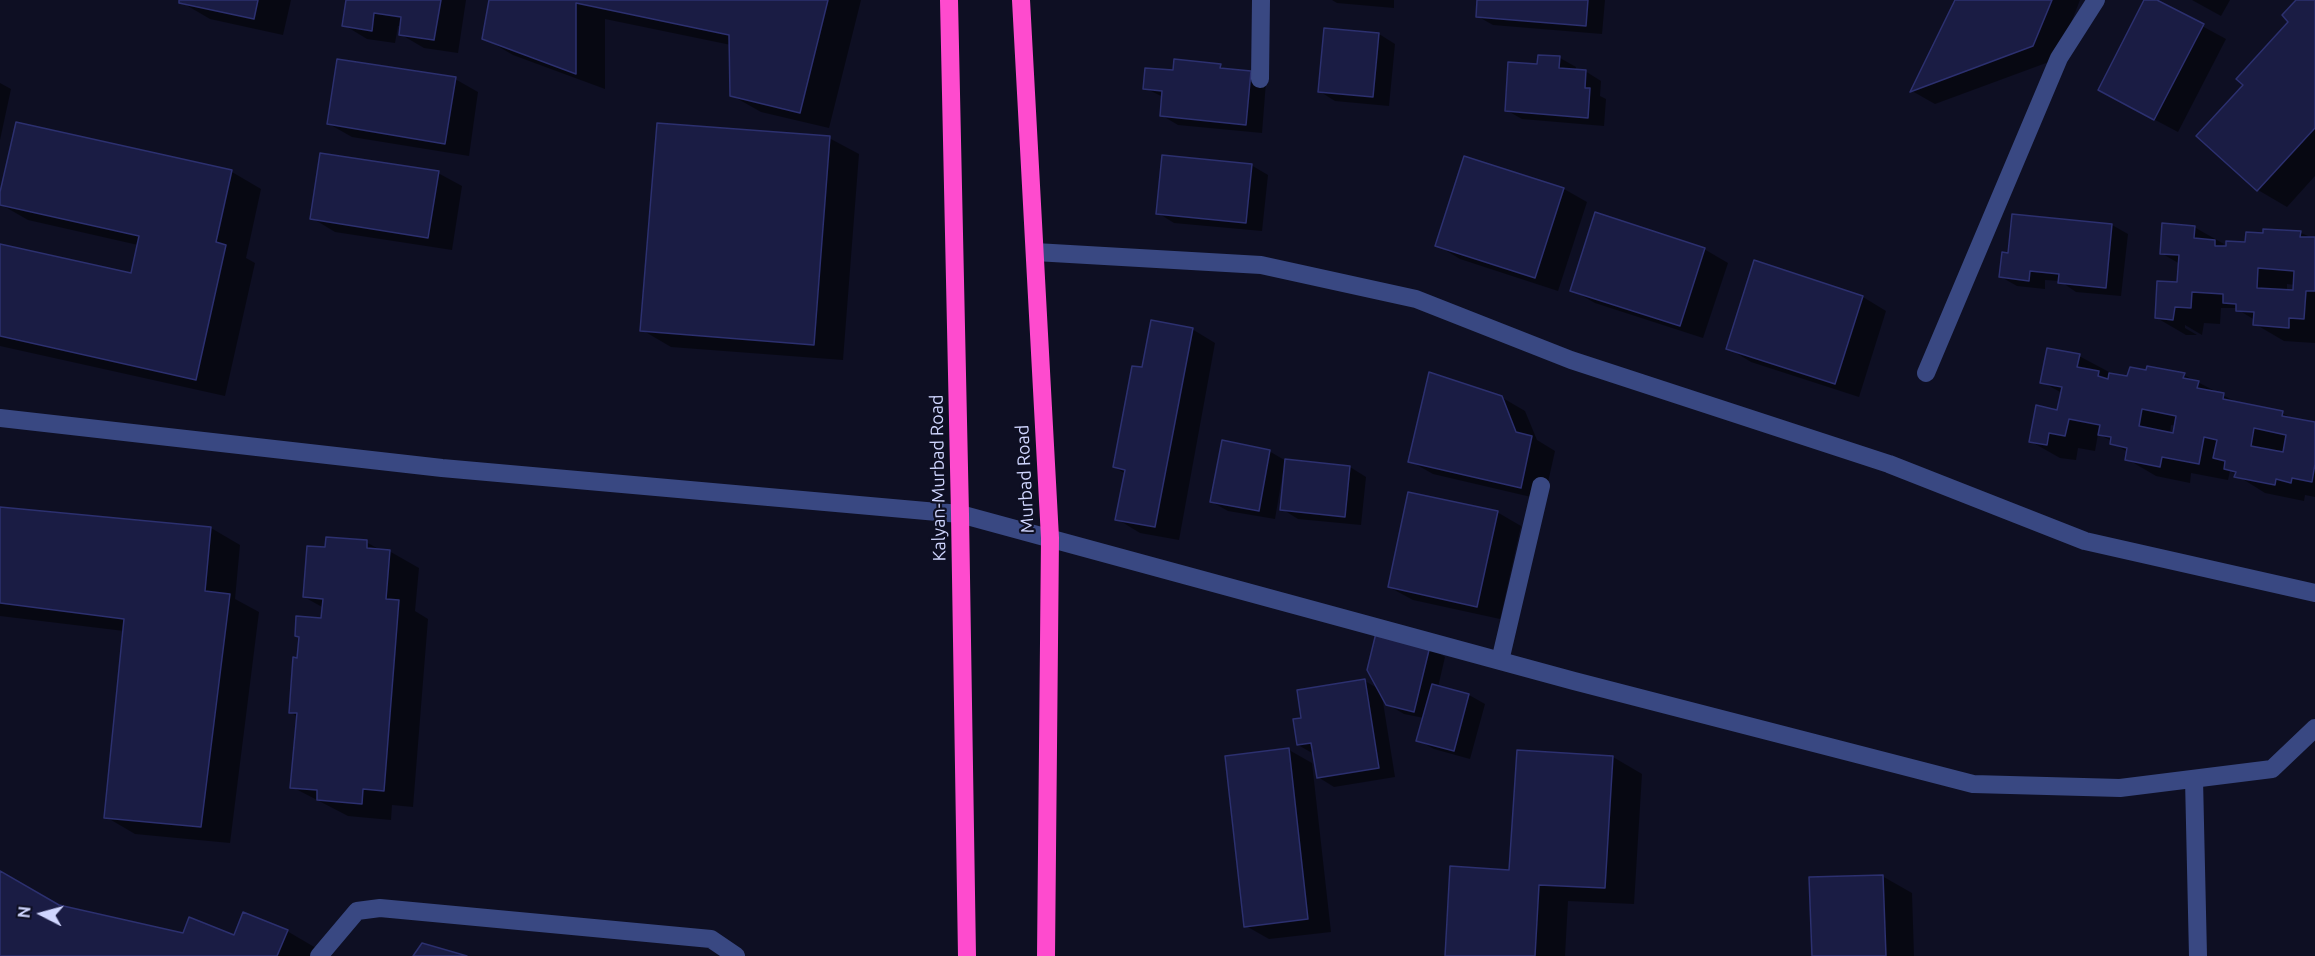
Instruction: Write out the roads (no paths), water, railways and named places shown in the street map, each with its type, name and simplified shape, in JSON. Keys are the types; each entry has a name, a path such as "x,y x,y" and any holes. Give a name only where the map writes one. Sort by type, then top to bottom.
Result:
{"highway":[{"name":"Kalyan-Murbad Road","path":"948,0 960,513 967,956"},
{"name":"Murbad Road","path":"1021,0 1050,538 1046,956"}],"street":[{"path":"1260,79 1261,0"},
{"path":"1926,373 2059,58 2096,0"},
{"path":"1035,252 1261,265 1416,298 1571,360 1888,464 2085,541 2315,593"},
{"path":"0,418 442,468 960,513 1500,661 1973,784 2120,788 2272,769 2315,728"},
{"path":"1500,661 1541,486"},
{"path":"2194,779 2198,956"},
{"path":"319,956 357,911 380,908 711,939 736,956"}]}
